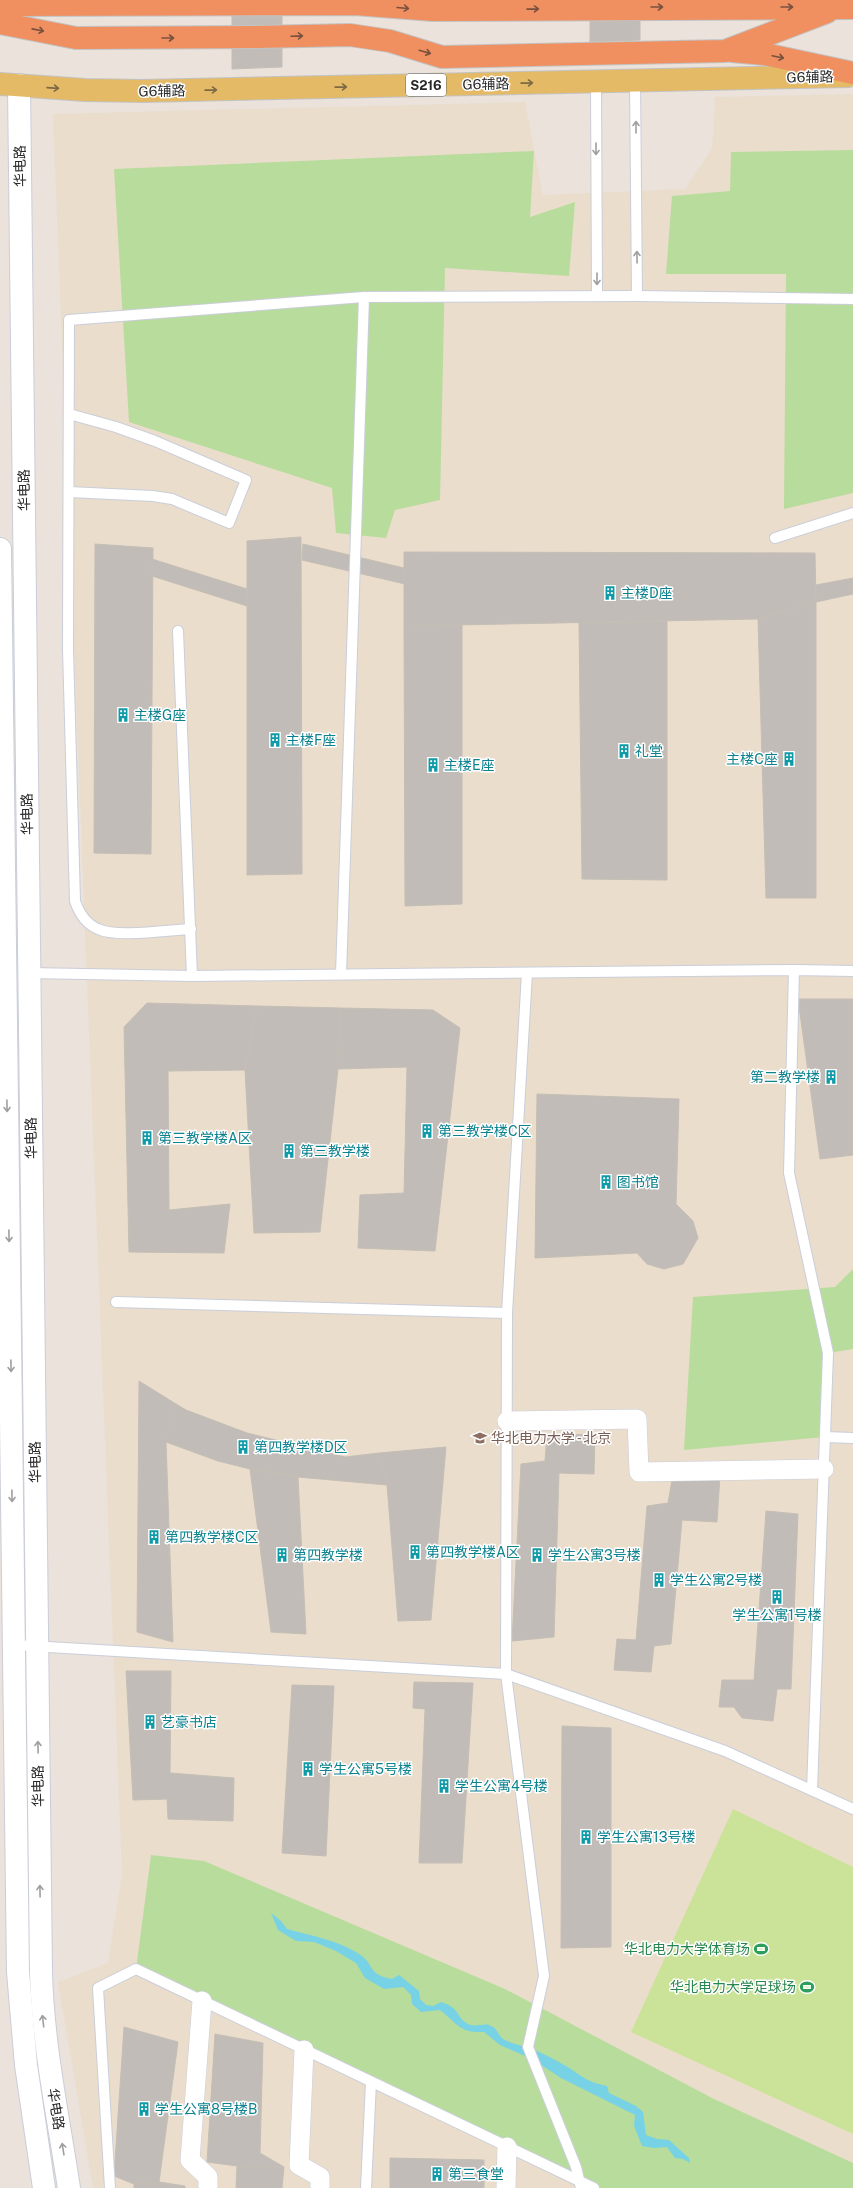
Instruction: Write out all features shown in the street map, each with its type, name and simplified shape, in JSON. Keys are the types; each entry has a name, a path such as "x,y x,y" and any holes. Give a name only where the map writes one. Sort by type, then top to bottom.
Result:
{"highway":[{"path":"0,5 355,4 433,10 846,7"},
{"path":"725,51 846,7"},
{"path":"0,23 76,38 350,35 390,42 442,57 725,51 764,54 853,73"}],"main road":[{"name":"G6辅路","path":"10,84 142,91 853,76"}],"street":[{"name":"华电路","path":"10,84 29,973 42,2015 69,2188"},
{"name":"华电路","path":"0,549 3,973 14,1645 8,1810 19,1979 27,2072 44,2188"},
{"path":"3,973 29,973"},
{"path":"507,1420 637,1419 639,1472 824,1469"},
{"path":"8,1810 39,1825"},
{"path":"202,2001 190,2160 208,2177 208,2188"},
{"path":"304,2050 299,2165 320,2177 320,2188"},
{"path":"506,2188 507,2147"}],"lane":[{"path":"635,81 637,296"},
{"path":"596,82 597,296"},
{"path":"191,929 130,932 97,929 79,914 75,901 68,650 69,320 364,297 637,296 853,300"},
{"path":"341,974 364,297"},
{"path":"69,414 116,426 246,480 229,523 172,499 153,496 69,492"},
{"path":"775,538 853,513"},
{"path":"178,631 192,976"},
{"path":"29,973 192,976 794,970 853,971"},
{"path":"794,970 789,1173 828,1353 812,1790"},
{"path":"527,973 507,1312 506,1674 544,1976 528,2047 580,2185"},
{"path":"116,1302 507,1312"},
{"path":"825,1437 853,1438"},
{"path":"14,1645 506,1674 725,1751 853,1809"},
{"path":"110,2188 98,1988 136,1970 507,2147 580,2185 594,2188"},
{"path":"366,2188 371,2082"}],"shaded area":[{"name":"华北电力大学 - 北京","path":"853,94 853,2188 93,2188 58,1982 108,1963 122,1874 53,114 525,102 543,195 685,189 712,149 715,97"}],"green space":[{"path":"853,150 853,493 784,509 786,274 666,274 672,196 730,191 731,152"},
{"path":"534,151 530,217 575,202 569,276 445,268 440,500 395,510 386,538 336,533 332,488 129,422 114,169"},
{"path":"853,1269 853,1349 828,1353 824,1437 684,1450 693,1297 835,1287"},
{"name":"华北电力大学体育场","path":"733,1809 853,1867 853,2134 631,2032"},
{"path":"151,1855 204,1861 505,1989 714,2099 853,2163 853,2188 597,2188 136,1969"}],"water":[{"path":"271,1913 281,1921 287,1929 324,1939 351,1949 364,1958 378,1975 392,1979 399,1975 419,1991 420,1999 426,2005 433,2006 441,2002 447,2004 455,2010 464,2022 471,2025 491,2026 503,2039 537,2051 558,2061 588,2080 607,2086 609,2093 636,2106 643,2112 646,2135 657,2139 669,2140 689,2158 690,2163 683,2159 675,2158 667,2147 654,2148 642,2146 634,2126 635,2115 561,2078 532,2059 500,2045 484,2032 469,2031 459,2027 440,2010 421,2012 412,2004 411,1995 403,1987 384,1989 365,1978 356,1963 336,1951 314,1942 296,1941 278,1930"}],"building":[{"path":"590,0 640,0 640,40 590,42"},
{"path":"282,9 282,67 232,69 232,11"},
{"name":"主楼F座","path":"301,537 302,874 247,875 247,541"},
{"name":"主楼G座","path":"95,544 153,548 151,854 94,853"},
{"path":"303,544 404,568 405,584 302,560"},
{"name":"主楼D座","path":"404,552 815,553 816,602 758,619 404,626"},
{"path":"152,559 247,589 247,606 152,576"},
{"path":"853,578 853,594 816,602 816,585"},
{"name":"主楼C座","path":"816,602 816,898 766,898 758,619"},
{"name":"礼堂","path":"667,621 667,880 582,879 579,623"},
{"name":"主楼E座","path":"462,625 462,904 405,906 404,626"},
{"name":"第二教学楼","path":"798,999 853,999 853,1155 820,1159"},
{"name":"第三教学楼A区","path":"147,1003 257,1006 245,1070 168,1071 169,1210 230,1204 224,1253 129,1252 124,1027"},
{"name":"第三教学楼","path":"257,1006 340,1008 338,1069 320,1232 254,1233 245,1070"},
{"name":"第三教学楼C区","path":"340,1008 433,1010 460,1028 435,1251 358,1248 360,1195 404,1193 407,1067 338,1069"},
{"name":"图书馆","path":"537,1094 679,1099 676,1204 693,1221 698,1238 683,1264 664,1269 647,1264 637,1253 535,1258"},
{"name":"第四教学楼C区","path":"139,1381 176,1404 166,1442 173,1642 137,1632"},
{"name":"第四教学楼D区","path":"176,1404 186,1410 247,1433 345,1457 379,1453 387,1485 298,1477 250,1469 218,1461 166,1442"},
{"name":"学生公寓3号楼","path":"595,1434 594,1474 559,1473 554,1637 512,1641 521,1464 545,1461 547,1436"},
{"name":"第四教学楼A区","path":"446,1447 431,1620 398,1621 387,1485 379,1453"},
{"name":"第四教学楼","path":"250,1469 298,1477 306,1634 271,1632"},
{"name":"学生公寓2号楼","path":"673,1474 720,1476 717,1522 682,1520 671,1644 654,1646 651,1672 614,1670 617,1639 636,1640 647,1506 668,1503"},
{"name":"学生公寓1号楼","path":"766,1511 798,1514 791,1689 777,1689 773,1721 742,1718 734,1707 719,1707 722,1680 754,1680"},
{"name":"艺豪书店","path":"126,1671 171,1671 170,1773 234,1778 233,1821 168,1819 167,1799 133,1800"},
{"name":"学生公寓4号楼","path":"414,1682 473,1683 462,1863 419,1863 425,1709 413,1708"},
{"name":"学生公寓5号楼","path":"292,1685 334,1686 326,1856 282,1853"},
{"name":"学生公寓13号楼","path":"562,1726 611,1728 611,1947 561,1948"},
{"name":"学生公寓8号楼B","path":"124,2027 178,2042 159,2182 134,2184 114,2176"},
{"path":"215,2034 263,2043 260,2153 284,2167 237,2166 207,2162"},
{"name":"第三食堂","path":"390,2158 484,2160 484,2188 390,2188"},
{"path":"237,2166 284,2167 282,2188 236,2188"},
{"path":"159,2182 185,2186 185,2188 134,2188 134,2184"}],"place":[{"name":"主楼D座","path":"610,593"},
{"name":"主楼G座","path":"123,715"},
{"name":"主楼F座","path":"275,740"},
{"name":"礼堂","path":"624,751"},
{"name":"主楼C座","path":"789,759"},
{"name":"主楼E座","path":"433,765"},
{"name":"第二教学楼","path":"831,1077"},
{"name":"第三教学楼C区","path":"427,1131"},
{"name":"第三教学楼A区","path":"147,1138"},
{"name":"第三教学楼","path":"289,1151"},
{"name":"图书馆","path":"606,1182"},
{"name":"华北电力大学 - 北京","path":"480,1438"},
{"name":"第四教学楼D区","path":"243,1447"},
{"name":"第四教学楼C区","path":"154,1537"},
{"name":"第四教学楼A区","path":"415,1552"},
{"name":"第四教学楼","path":"282,1555"},
{"name":"学生公寓3号楼","path":"537,1555"},
{"name":"学生公寓2号楼","path":"659,1580"},
{"name":"学生公寓1号楼","path":"777,1597"},
{"name":"艺豪书店","path":"150,1722"},
{"name":"学生公寓5号楼","path":"308,1769"},
{"name":"学生公寓4号楼","path":"444,1786"},
{"name":"学生公寓13号楼","path":"586,1837"},
{"name":"华北电力大学体育场","path":"761,1949"},
{"name":"华北电力大学足球场","path":"807,1987"},
{"name":"学生公寓8号楼B","path":"144,2109"},
{"name":"第三食堂","path":"437,2174"}]}
